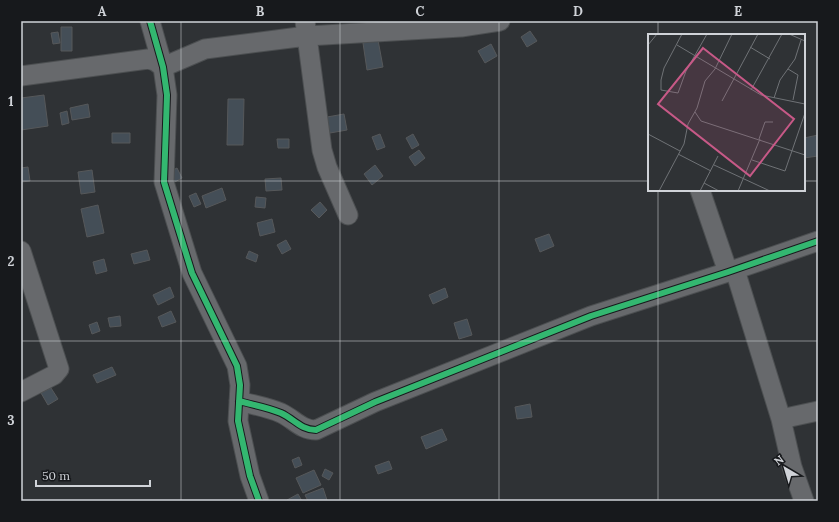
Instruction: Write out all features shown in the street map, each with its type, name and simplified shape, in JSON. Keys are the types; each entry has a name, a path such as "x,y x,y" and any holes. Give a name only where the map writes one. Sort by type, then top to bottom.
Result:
{"street":[{"path":"150,21 163,66 167,95 164,182 192,273 237,366 240,385 238,421 250,476 259,501"},
{"path":"163,66 205,49 306,28 461,24 500,21"},
{"path":"306,28 322,150 327,167 348,216"},
{"path":"21,76 148,58 163,66"},
{"path":"700,191 731,271 782,419 792,468 804,501"},
{"path":"239,401 268,408 282,414 307,430 316,430 375,402 591,316 818,241"},
{"path":"21,251 59,369 54,375 21,392"},
{"path":"782,419 818,411"}],"building":[{"path":"61,27 72,27 72,51 61,51"},
{"path":"530,31 537,41 527,47 521,37"},
{"path":"58,32 60,43 53,44 51,33"},
{"path":"378,40 383,67 367,70 363,43"},
{"path":"491,44 497,56 485,63 478,51"},
{"path":"44,95 48,126 21,130 21,98"},
{"path":"228,99 244,99 243,145 227,145"},
{"path":"88,104 90,117 72,120 70,108"},
{"path":"67,111 69,123 62,125 60,113"},
{"path":"344,114 347,130 330,133 327,117"},
{"path":"112,133 130,133 130,143 112,143"},
{"path":"380,134 385,147 377,150 372,137"},
{"path":"413,134 419,145 412,149 406,138"},
{"path":"818,135 818,156 805,158 805,138"},
{"path":"277,139 289,139 289,148 278,148"},
{"path":"419,150 425,158 415,166 409,157"},
{"path":"375,165 383,176 372,185 364,174"},
{"path":"28,167 30,181 21,182 21,168"},
{"path":"177,168 182,178 173,183 167,173"},
{"path":"92,170 95,192 81,194 78,172"},
{"path":"281,178 282,190 266,191 265,179"},
{"path":"222,188 226,200 206,208 202,196"},
{"path":"196,193 201,204 194,207 189,196"},
{"path":"256,197 266,198 265,208 255,207"},
{"path":"320,202 327,210 319,218 311,210"},
{"path":"98,205 104,233 87,237 81,209"},
{"path":"272,219 275,232 260,236 257,223"},
{"path":"549,234 554,246 540,252 535,239"},
{"path":"286,240 291,249 282,254 277,245"},
{"path":"147,250 150,260 134,264 131,254"},
{"path":"249,251 258,255 256,262 246,258"},
{"path":"104,259 107,271 96,274 93,262"},
{"path":"170,287 174,297 158,305 153,295"},
{"path":"445,288 448,297 433,304 429,295"},
{"path":"171,311 176,322 162,327 158,317"},
{"path":"120,316 121,326 110,327 108,318"},
{"path":"467,319 472,335 459,339 454,323"},
{"path":"97,322 100,331 92,334 89,325"},
{"path":"112,367 116,375 97,383 93,375"},
{"path":"51,388 58,399 48,405 41,393"},
{"path":"530,404 532,417 517,419 515,407"},
{"path":"442,429 447,440 426,449 421,437"},
{"path":"299,457 302,465 295,468 292,460"},
{"path":"389,461 392,469 378,474 375,466"},
{"path":"325,469 333,473 329,480 322,476"},
{"path":"314,470 321,485 303,493 296,478"},
{"path":"323,488 327,500 308,501 305,495"},
{"path":"298,494 302,501 287,501 287,500"}],"cycle path":[{"path":"150,21 163,67 167,95 164,182 192,273 237,366 240,385 238,421 250,476 259,501"},
{"path":"239,401 276,411 286,415 306,428 316,430 375,402 591,316 728,272 818,241"}]}
